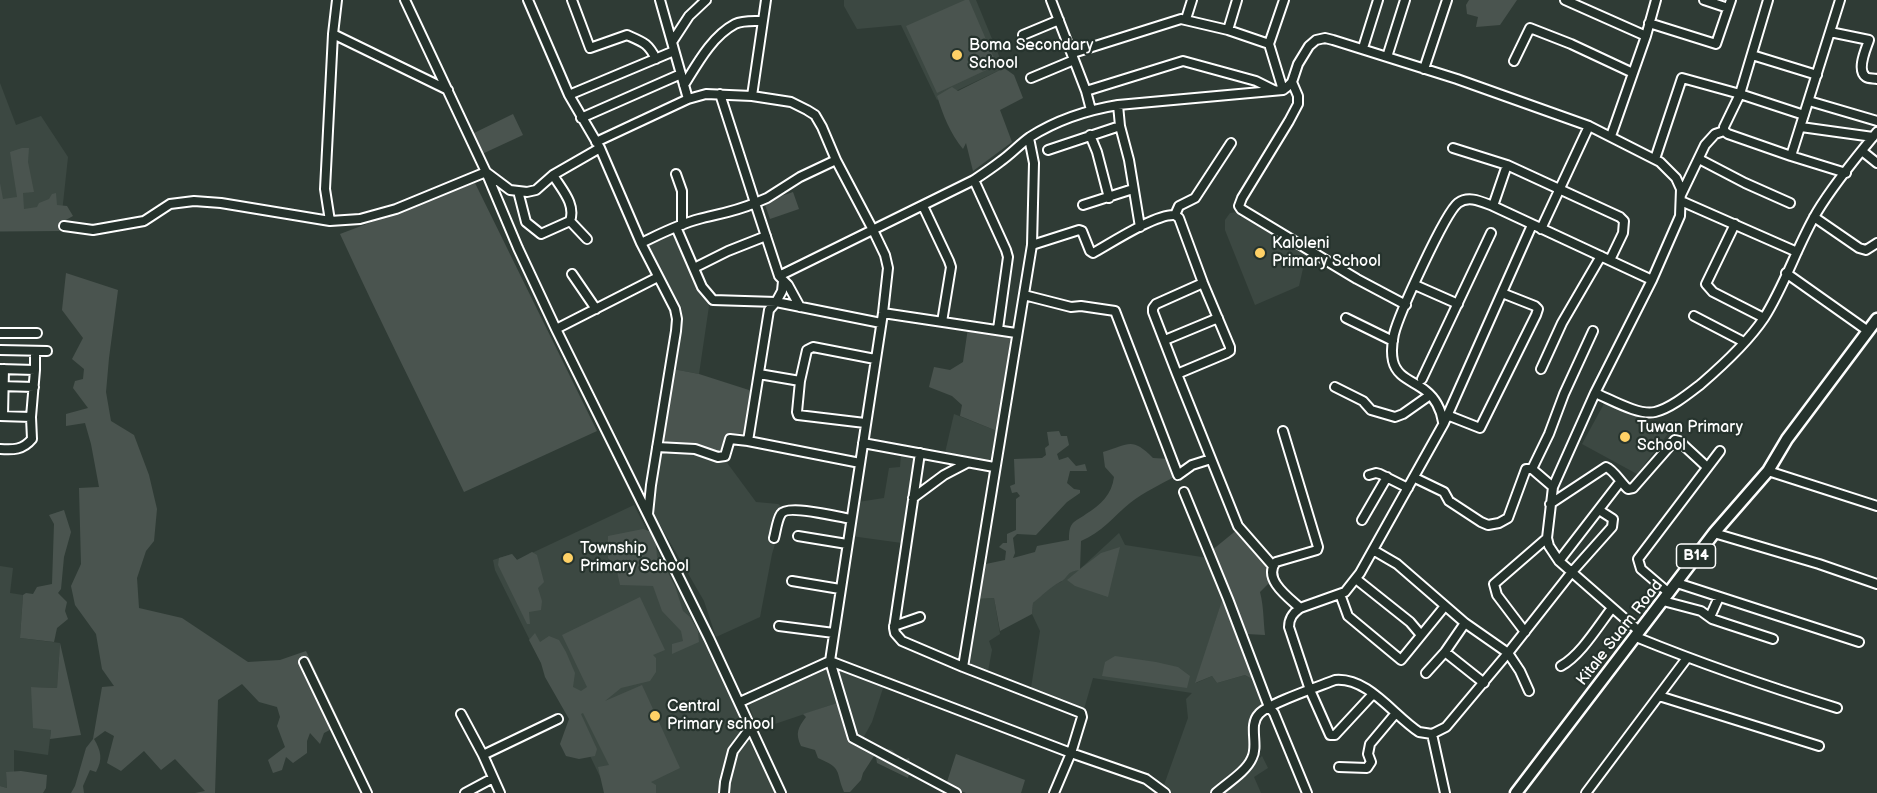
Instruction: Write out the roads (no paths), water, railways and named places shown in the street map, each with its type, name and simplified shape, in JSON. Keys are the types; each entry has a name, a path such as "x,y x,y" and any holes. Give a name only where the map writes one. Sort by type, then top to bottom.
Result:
{"highway":[{"name":"Kitale Suam Road","path":"1516,793 1714,533 1768,471 1787,439 1877,319"}],"street":[{"path":"330,221 325,189 333,34 337,0"},
{"path":"405,0 486,171 518,248 556,329 740,702 781,793"},
{"path":"528,0 568,95 598,145 641,243 675,309 677,319 648,515"},
{"path":"572,0 591,48 627,35 645,42 656,59"},
{"path":"660,0 688,99"},
{"path":"672,42 689,16 706,0"},
{"path":"752,96 766,0"},
{"path":"1052,0 1091,110"},
{"path":"1186,19 1192,0"},
{"path":"1228,30 1237,0"},
{"path":"1279,90 1269,44 1284,0"},
{"path":"1363,48 1378,0"},
{"path":"1387,57 1405,0"},
{"path":"1424,69 1447,0"},
{"path":"1565,0 1646,36"},
{"path":"1611,136 1646,36 1656,0"},
{"path":"1649,23 1715,44 1730,4 1704,0"},
{"path":"1724,131 1740,94 1768,0"},
{"path":"1791,156 1840,0"},
{"path":"1031,78 1073,56 1176,20 1186,19 1269,44"},
{"path":"684,86 721,34 735,24 748,20 762,21"},
{"path":"1023,35 1059,20"},
{"path":"1514,61 1530,28 1571,44 1632,73"},
{"path":"1830,32 1869,40 1862,66 1863,72 1866,77 1877,79"},
{"path":"333,34 448,90"},
{"path":"781,278 974,180 1045,128 1091,110 1118,105 1279,90 1292,82 1302,57 1316,40 1324,38 1363,48 1589,126 1655,159 1670,170 1676,177 1680,189 1680,216 1652,280 1595,393 1553,487 1547,538 1549,546 1571,573 1638,634 1687,658 1837,708"},
{"path":"568,95 674,51"},
{"path":"1752,55 1817,75"},
{"path":"1086,91 1183,62 1256,81 1279,90"},
{"path":"581,118 681,74"},
{"path":"1655,159 1682,78 1804,115"},
{"path":"1292,82 1298,96 1298,104 1239,206 1357,279 1406,305"},
{"path":"486,171 510,190 527,192 536,190 553,175 598,145 688,99 706,94 752,96 791,102 815,115 885,255 888,268 830,661 853,738 956,793"},
{"path":"720,94 770,253 781,278 782,291 769,310 748,441"},
{"path":"1809,101 1877,120"},
{"path":"1118,105 1140,227"},
{"path":"1048,150 1120,126"},
{"path":"1541,229 1589,126"},
{"path":"1801,127 1875,134"},
{"path":"1724,131 1791,156 1846,172"},
{"path":"1681,198 1705,145 1710,138 1724,131"},
{"path":"1595,393 1643,412 1653,412 1670,406 1696,387 1744,342 1764,318 1814,217 1875,134"},
{"path":"1090,135 1109,198"},
{"path":"963,668 1032,245 1034,163 1029,138"},
{"path":"1175,215 1179,206 1195,198 1231,143"},
{"path":"1453,148 1508,165 1620,217 1624,221 1623,233 1610,260"},
{"path":"1862,151 1877,163"},
{"path":"1700,159 1790,203"},
{"path":"641,243 699,219 738,211 767,198 800,177 836,160"},
{"path":"1493,206 1508,165"},
{"path":"64,226 93,230 144,221 170,204 194,201 221,203 330,221 360,219 396,209 486,171"},
{"path":"676,174 682,191 679,226 702,287 713,300 776,302 881,323"},
{"path":"518,191 526,222 541,234 570,221 571,205 553,175"},
{"path":"974,180 1008,258 998,329"},
{"path":"1083,205 1133,189"},
{"path":"1681,198 1797,252"},
{"path":"1502,293 1535,306 1538,309 1536,315 1480,428 1446,419 1438,404 1426,391 1401,375 1393,360 1393,341 1431,249 1454,206 1459,202 1468,199 1493,206 1652,280"},
{"path":"922,206 950,261 942,322"},
{"path":"1032,245 1079,230 1082,231 1093,253 1140,227 1165,216 1175,215"},
{"path":"1175,215 1182,223 1203,283 1230,347 1230,351 1177,374"},
{"path":"1814,217 1859,248 1866,250 1877,243"},
{"path":"570,221 587,239"},
{"path":"1735,224 1706,284 1713,292 1764,318"},
{"path":"1373,694 1332,736 1310,690 1288,627 1290,618 1300,608 1340,594 1350,588 1356,579 1415,478 1446,419 1532,225"},
{"path":"1422,379 1491,233"},
{"path":"694,268 766,236"},
{"path":"1540,369 1562,323 1601,256"},
{"path":"1786,273 1868,331"},
{"path":"572,274 596,309"},
{"path":"556,329 658,278"},
{"path":"781,278 788,285 800,308"},
{"path":"1203,283 1156,304 1153,312 1238,526 1272,566 1276,585 1300,608"},
{"path":"1415,285 1458,304"},
{"path":"1024,295 1071,307 1081,306 1115,311 1178,475 1192,465 1211,459"},
{"path":"883,313 1016,333"},
{"path":"1695,316 1744,342"},
{"path":"1165,340 1218,318"},
{"path":"1346,318 1393,341"},
{"path":"1532,469 1546,442 1564,394 1593,331"},
{"path":"0,333 37,333"},
{"path":"865,423 798,416 800,381 807,350 813,347 875,359"},
{"path":"0,350 47,351"},
{"path":"0,449 15,450 27,445 32,439 31,417 36,352"},
{"path":"31,417 2,416 2,369 35,370"},
{"path":"759,374 800,381"},
{"path":"2,386 34,387"},
{"path":"1335,387 1363,401 1369,409 1395,417 1430,395"},
{"path":"1272,566 1276,562 1317,550 1318,547 1283,431"},
{"path":"657,447 695,449 718,457 725,456 730,439 860,463"},
{"path":"1550,504 1606,467 1610,468 1628,489 1636,486 1675,440 1679,441 1707,467"},
{"path":"863,443 994,467"},
{"path":"1720,451 1638,559 1641,569 1666,597 1727,624 1773,639"},
{"path":"920,453 894,626 895,633 902,641 963,668 1080,713 1082,717 1071,753 1054,793"},
{"path":"913,498 967,463"},
{"path":"1415,478 1444,492 1449,501 1488,525 1498,524 1508,518 1526,469 1532,469 1553,487"},
{"path":"1768,471 1877,506"},
{"path":"1369,475 1376,473 1408,488"},
{"path":"1362,520 1387,477"},
{"path":"1559,561 1620,482"},
{"path":"1184,492 1269,707 1274,713 1307,793"},
{"path":"774,538 781,514 785,511 795,510 851,519"},
{"path":"1216,793 1252,760 1255,752 1257,714 1335,680 1342,679 1359,683 1419,732 1432,734 1449,724 1571,573 1612,527 1613,519 1599,510"},
{"path":"1714,533 1877,584"},
{"path":"798,536 847,544"},
{"path":"1525,632 1497,594 1494,584 1547,538"},
{"path":"1373,550 1397,564 1465,623 1508,653 1529,692"},
{"path":"1356,579 1410,622 1421,635"},
{"path":"792,581 840,589"},
{"path":"1677,583 1859,642"},
{"path":"1340,594 1348,616 1401,660 1445,606"},
{"path":"1710,617 1719,597"},
{"path":"1561,666 1573,657 1612,608"},
{"path":"894,626 920,617"},
{"path":"1426,673 1445,652 1465,623"},
{"path":"779,626 834,633"},
{"path":"1445,652 1484,682"},
{"path":"1586,793 1687,658"},
{"path":"740,702 830,661 1071,753 1146,779 1165,793"},
{"path":"304,662 367,793"},
{"path":"1659,696 1819,746"},
{"path":"1340,767 1367,768 1371,762 1368,754 1370,744 1396,713"},
{"path":"461,714 500,793"},
{"path":"483,755 558,719"},
{"path":"724,793 733,751 751,727"},
{"path":"1432,734 1445,793"},
{"path":"465,793 493,778"}],"place":[{"name":"Boma Secondary School","path":"957,55"},
{"name":"Kaloleni Primary School","path":"1260,253"},
{"name":"Tuwan Primary School","path":"1625,437"},
{"name":"Township Primary School","path":"568,558"},
{"name":"Central Primary school","path":"655,716"}]}
